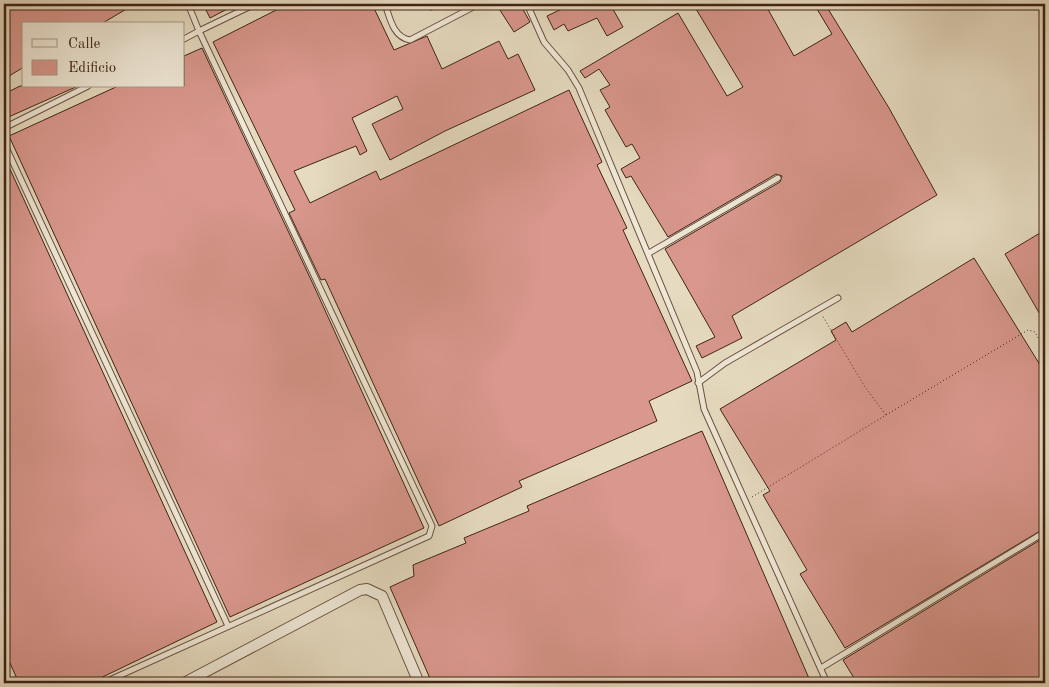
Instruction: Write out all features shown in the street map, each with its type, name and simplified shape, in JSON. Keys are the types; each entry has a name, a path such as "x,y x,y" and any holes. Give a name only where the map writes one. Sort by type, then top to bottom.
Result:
{"street":[{"path":"184,683 360,590 367,589 382,596 419,683"}],"lane":[{"path":"103,683 429,536 432,526 188,4"},
{"path":"185,38 255,4"},
{"path":"385,4 396,32 403,38 410,40 479,4"},
{"path":"426,4 431,7 441,4"},
{"path":"527,4 544,42 568,70 579,88 649,252 697,372 704,409 827,683"},
{"path":"4,128 84,88"},
{"path":"4,143 228,626"},
{"path":"649,252 778,178"},
{"path":"698,383 725,364 838,298"},
{"path":"821,668 1045,532"}],"path":[{"path":"819,309 865,387 886,415"},
{"path":"745,502 778,479 1028,330 1035,332 1045,351"}],"building":[{"path":"4,4 135,4 104,22 22,22 22,68 4,79"},
{"path":"203,4 237,4 210,18"},
{"path":"288,4 372,4 394,50 427,36 442,69 499,41 508,59 518,54 535,90 445,131 390,160 372,124 403,109 397,96 352,118 367,151 360,155 356,146 294,171 310,203 376,171 380,180 569,90 602,162 597,165 627,228 623,230 692,381 649,401 657,421 519,481 522,487 439,526 325,279 321,280 289,213 295,210 213,42"},
{"path":"496,4 520,4 530,22 514,32"},
{"path":"572,4 610,4 623,27 607,36 597,18 568,31 564,24 554,30 547,16"},
{"path":"693,4 765,4 794,56 832,34 814,4 825,4 889,108 937,195 732,316 742,338 702,358 696,346 715,337 665,249 780,182 782,176 776,174 668,237 631,176 626,178 621,169 640,158 632,144 626,147 605,110 610,107 600,90 610,85 599,69 585,78 580,71 678,13 727,96 743,87"},
{"path":"202,48 313,284 424,528 230,617 9,136 114,88 185,88 185,56"},
{"path":"20,86 22,88 74,88 4,119 4,94"},
{"path":"4,156 217,622 90,683 19,683 4,650"},
{"path":"1045,230 1045,323 1005,254"},
{"path":"974,258 1045,373 1045,528 845,648 800,574 807,570 763,495 770,491 720,409 836,340 831,331 846,322 852,332"},
{"path":"702,431 811,683 432,683 390,587 414,576 413,565 466,543 464,538 529,511 527,506"},
{"path":"1045,537 1045,683 857,683 843,660"}]}
